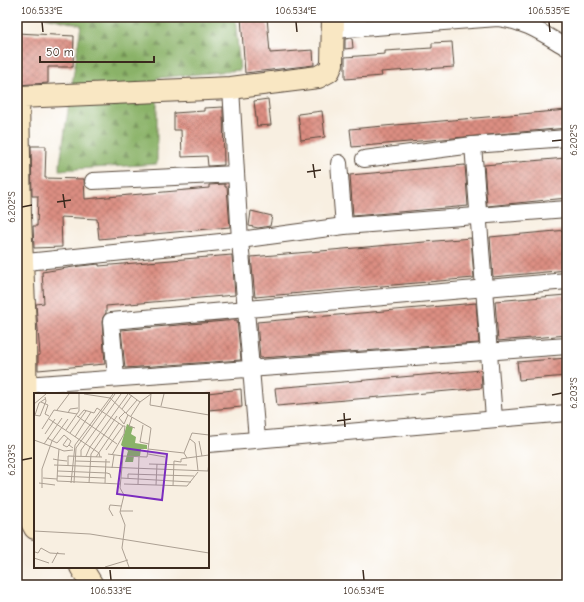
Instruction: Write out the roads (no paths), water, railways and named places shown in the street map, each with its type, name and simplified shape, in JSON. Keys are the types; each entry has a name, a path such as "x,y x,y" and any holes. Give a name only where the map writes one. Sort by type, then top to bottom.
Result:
{"street":[{"path":"34,526 29,517 22,465 25,385 19,263 18,97 231,88 318,77 329,71 332,64 334,24 498,18 516,20 526,24 566,47"},
{"path":"231,88 240,240 257,439"},
{"path":"364,159 473,145 567,138"},
{"path":"473,145 494,418"},
{"path":"339,163 344,226"},
{"path":"93,181 236,174"},
{"path":"19,263 240,240 344,226 567,209"},
{"path":"116,378 111,321 567,281"},
{"path":"25,385 567,346"},
{"path":"209,444 494,418 567,413"},
{"path":"82,568 92,585"}]}
